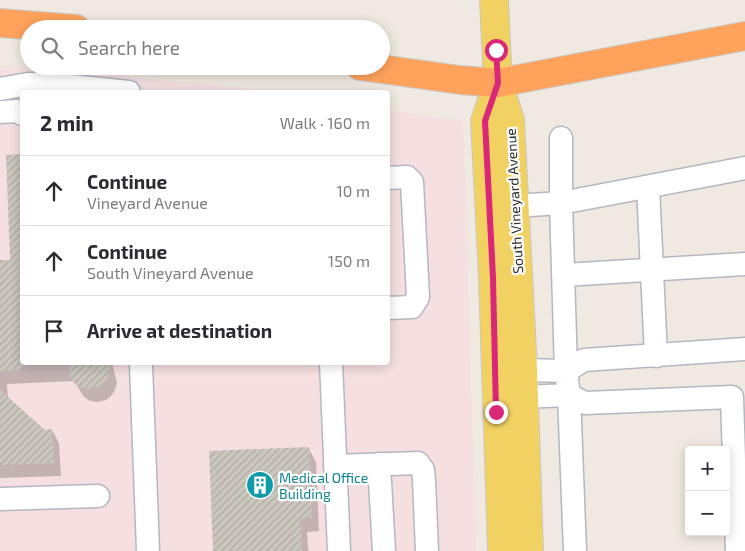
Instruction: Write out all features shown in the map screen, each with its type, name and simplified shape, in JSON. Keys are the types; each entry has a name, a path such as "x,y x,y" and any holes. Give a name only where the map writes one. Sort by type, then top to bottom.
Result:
{"highway":[{"path":"0,23 20,25"},
{"path":"390,70 498,83 745,36"}],"main road":[{"path":"494,0 498,83"},
{"name":"South Vineyard Avenue","path":"498,83 510,120 529,551"},
{"name":"South Vineyard Avenue","path":"498,83 485,121 502,551"}],"lane":[{"path":"0,89 28,84 51,84 110,90"},
{"path":"0,112 17,111 20,113"},
{"path":"0,119 20,120"},
{"path":"560,138 566,371 569,395 575,551"},
{"path":"514,206 561,203 745,168"},
{"path":"390,178 407,177 412,182 418,297 412,307 390,308"},
{"path":"648,187 656,356"},
{"path":"564,275 745,264"},
{"path":"523,384 566,371 584,360 745,349"},
{"path":"140,365 148,551"},
{"path":"331,365 339,551"},
{"path":"523,384 569,395 585,403 732,397 737,551"},
{"path":"335,466 418,463 423,470 427,551"},
{"path":"379,464 384,551"},
{"path":"0,499 98,496"}],"shaded area":[{"path":"0,65 20,67 20,75 108,75 255,90 20,90 20,365 390,365 390,110 463,121 476,551 0,551"}],"building":[{"path":"20,154 20,365 22,365 22,370 0,371 0,260 10,260 6,155"},
{"path":"68,365 109,365 110,368 104,383 98,387 82,388 70,378"},
{"path":"0,390 45,430 52,429 54,463 0,465"},
{"name":"Medical Office Building","path":"309,447 312,518 300,519 302,551 213,551 209,451"}],"place":[{"name":"Medical Office Building","path":"260,485"}],"route":[{"path":"496,50 498,83 485,121 493,278 496,412"}]}
